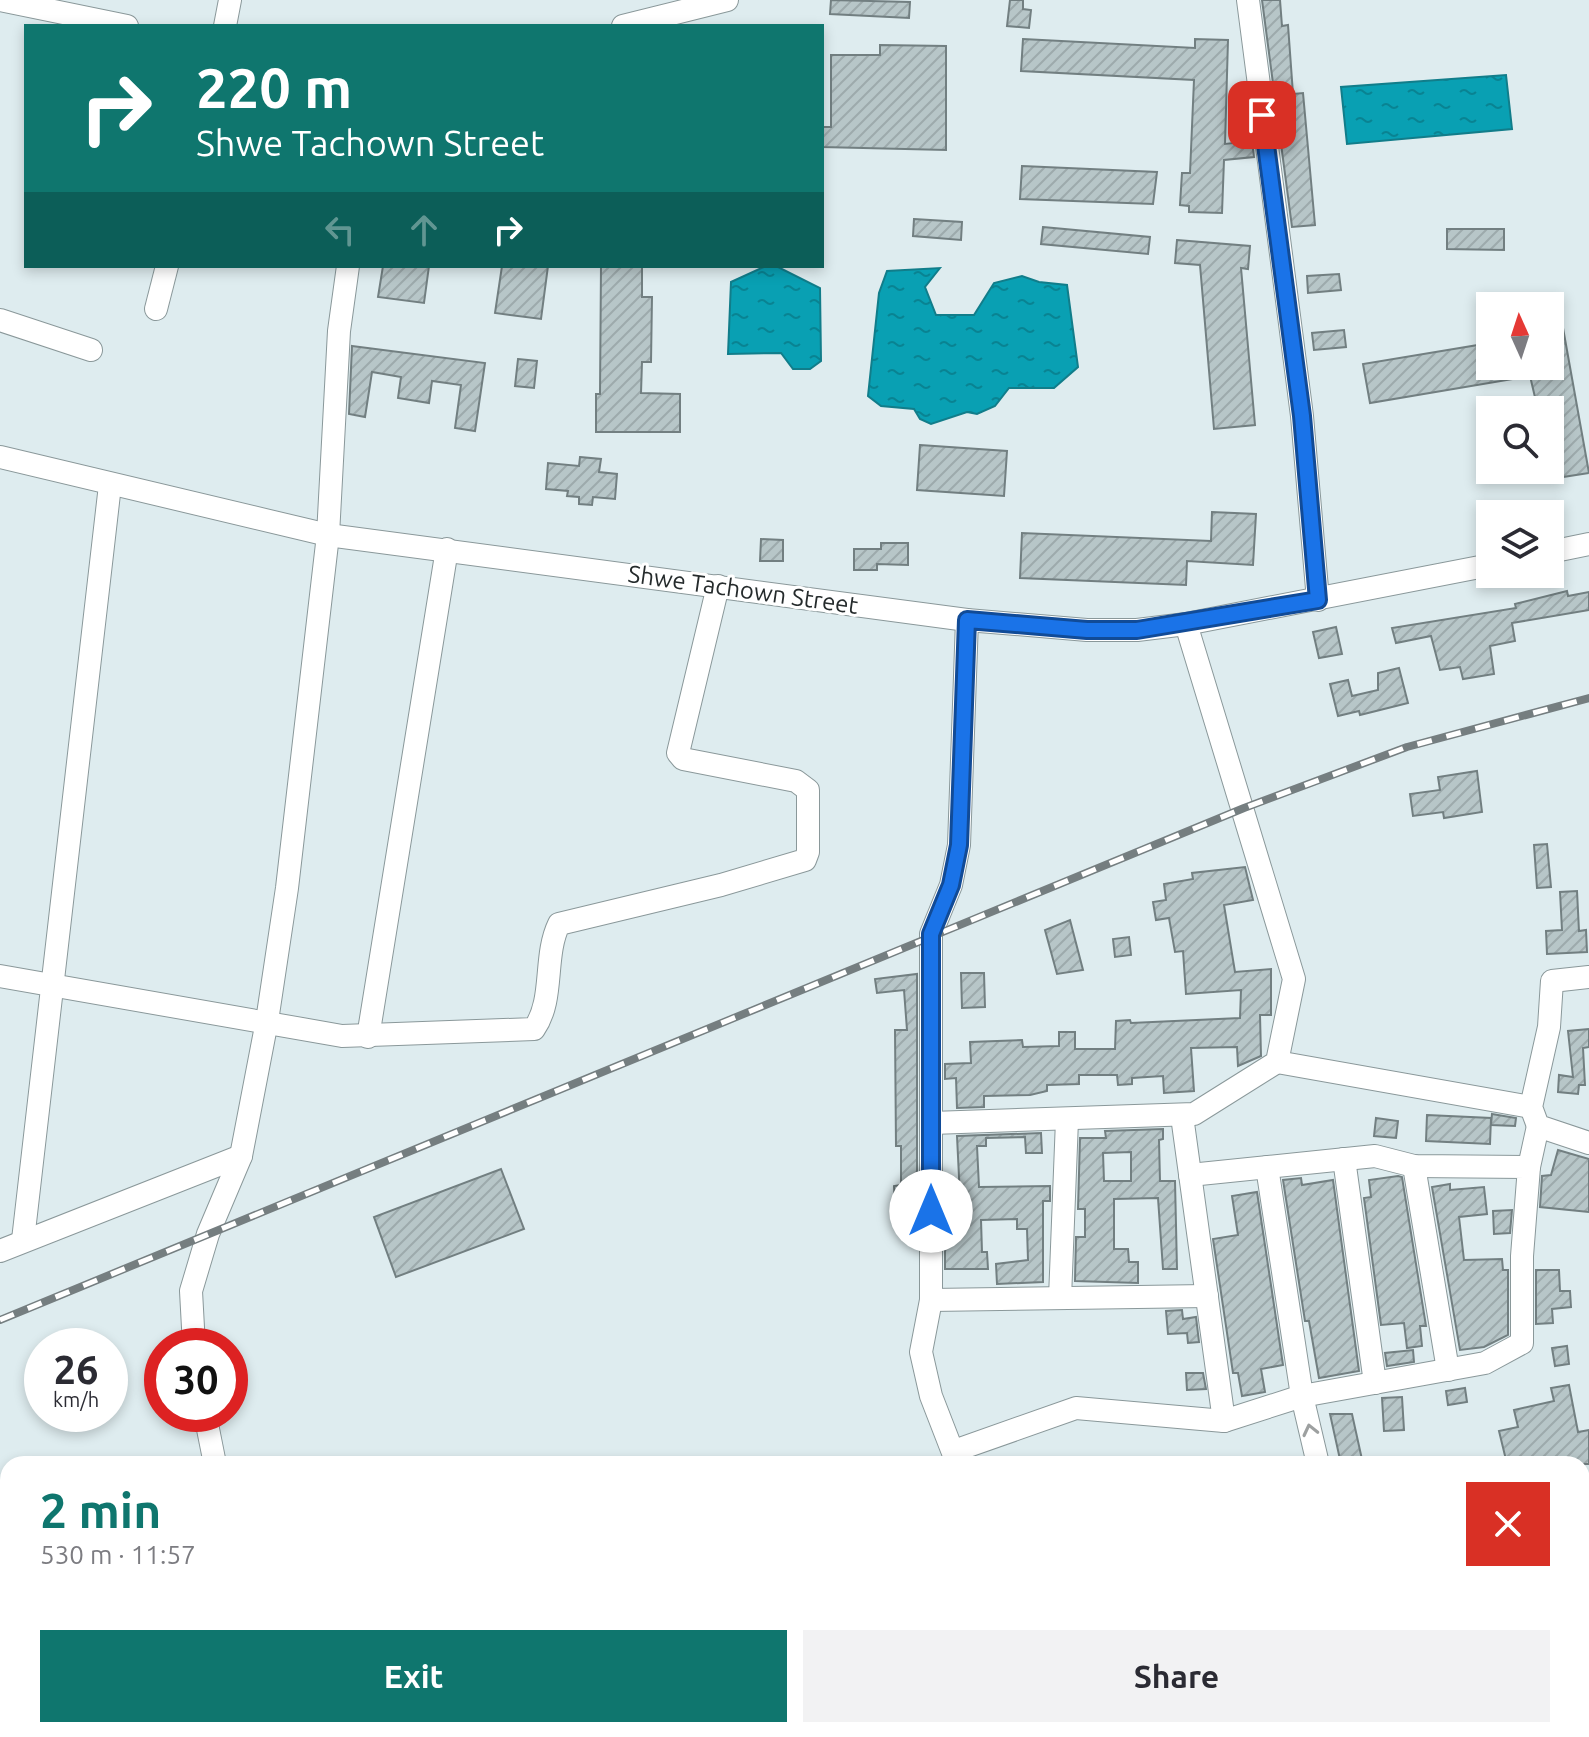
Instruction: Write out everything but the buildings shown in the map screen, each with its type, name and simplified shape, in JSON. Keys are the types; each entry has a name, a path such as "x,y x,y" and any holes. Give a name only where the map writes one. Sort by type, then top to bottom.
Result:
{"street":[{"path":"0,0 117,24"},
{"path":"225,24 230,0"},
{"path":"631,24 727,0"},
{"path":"1248,0 1302,416 1318,600"},
{"path":"156,309 166,268"},
{"path":"193,1328 191,1291 208,1234 241,1156 267,1021 287,888 328,535 339,331 348,268"},
{"path":"0,320 91,350"},
{"name":"Shwe Tachown Street","path":"0,457 328,535 967,620 1087,630 1137,630 1186,624 1476,568"},
{"path":"23,1240 110,485"},
{"path":"1564,549 1589,544"},
{"path":"368,1037 447,549"},
{"path":"0,976 342,1036 534,1029 543,1016 550,943 559,924 721,885 805,860 808,852 808,790 796,781 683,759 678,753 718,586"},
{"path":"955,1456 931,1396 921,1352 931,1300 931,934 951,885 959,845 967,620"},
{"path":"1186,624 1294,979 1277,1062"},
{"path":"961,1456 1076,1408 1224,1421 1302,1396 1485,1363 1522,1343 1522,1256 1529,1167 1549,1027 1552,981 1589,977"},
{"path":"932,1123 1194,1114 1277,1062 1534,1117 1589,1143"},
{"path":"1182,1116 1224,1421"},
{"path":"1060,1298 1067,1120"},
{"path":"0,1251 241,1156"},
{"path":"1190,1175 1375,1156 1414,1166 1529,1167"},
{"path":"1344,1159 1375,1383"},
{"path":"1414,1166 1448,1370"},
{"path":"1267,1167 1302,1396 1316,1456"},
{"path":"931,1300 1207,1296"},
{"path":"209,1432 213,1456"}],"water":[{"path":"1506,75 1512,129 1347,144 1341,87"},
{"path":"762,268 780,268 820,288 821,361 810,369 793,369 781,353 728,354 731,282"},
{"path":"940,268 925,287 936,315 974,315 994,283 1022,276 1039,282 1067,285 1078,367 1054,388 1009,388 995,406 977,414 967,412 931,424 920,419 914,409 881,406 868,396 879,293 887,271"}],"railway":[{"path":"0,1320 1244,808 1407,747 1589,698"}],"route":[{"path":"931,1211 931,934 951,885 959,845 967,620 1087,630 1137,630 1318,600 1302,416 1262,115"}]}
